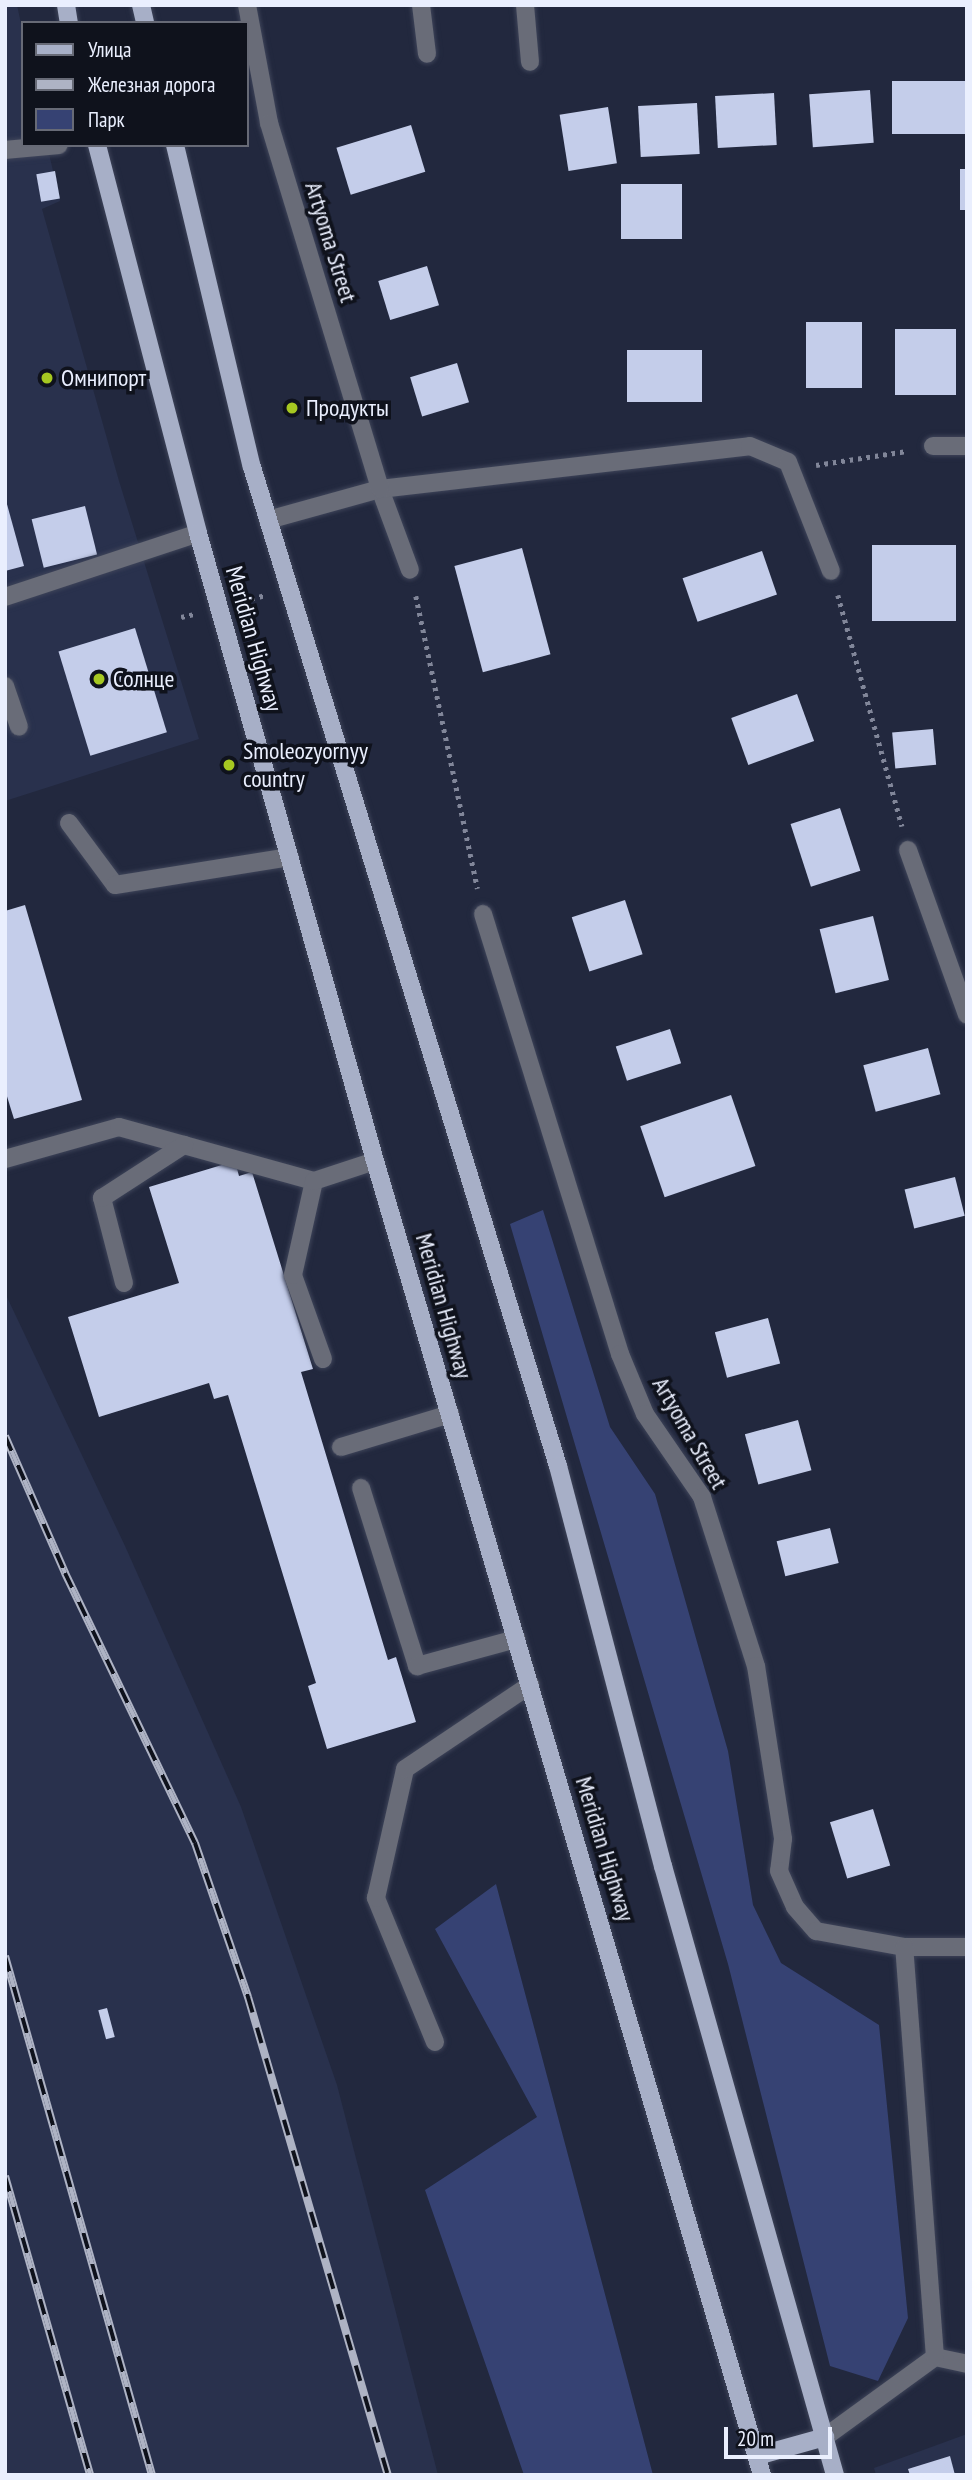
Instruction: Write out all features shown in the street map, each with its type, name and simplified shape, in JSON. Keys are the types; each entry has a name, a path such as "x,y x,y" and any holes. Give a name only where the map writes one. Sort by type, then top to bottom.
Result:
{"main road":[{"name":"Meridian Highway","path":"98,147 198,533 376,1161 762,2475"},
{"name":"Meridian Highway","path":"175,147 249,454 558,1466 663,1866 835,2475"},
{"path":"757,2456 825,2438"}],"street":[{"name":"Artyoma Street","path":"247,5 269,122 380,489 410,570"},
{"path":"421,5 427,54"},
{"path":"525,5 530,62"},
{"path":"5,150 37,147"},
{"path":"268,520 380,489 750,446 788,462 831,571"},
{"path":"933,446 967,446"},
{"path":"5,597 198,533"},
{"path":"5,686 19,727"},
{"path":"69,823 115,885 290,857"},
{"path":"908,850 967,1015"},
{"name":"Artyoma Street","path":"483,914 620,1354 645,1414 702,1497 756,1666 783,1839 779,1871 795,1907 816,1931 904,1947 967,1947"},
{"path":"5,1159 119,1127 314,1181 376,1161"},
{"path":"124,1283 102,1198 184,1145"},
{"path":"314,1181 293,1275 323,1359"},
{"path":"341,1447 450,1414"},
{"path":"361,1488 417,1666 516,1639"},
{"path":"435,2042 376,1898 405,1769 530,1685"},
{"path":"904,1947 935,2357"},
{"path":"825,2438 935,2357 967,2364"}],"path":[{"path":"791,469 933,446"},
{"path":"410,570 483,914"},
{"path":"831,571 908,850"},
{"path":"181,617 289,588"}],"shaded area":[{"path":"5,5 17,5 21,24 21,147 47,147 60,201 42,209 119,481 199,739 5,801"},
{"path":"5,1293 125,1546 241,1807 337,2085 438,2475 5,2475"},
{"path":"967,2434 967,2475 876,2475 874,2468"}],"green space":[{"path":"543,1210 610,1427 655,1494 728,1751 753,1905 781,1963 879,2025 908,2318 878,2381 830,2366 728,1964 510,1224"},
{"path":"496,1884 653,2475 524,2475 425,2190 537,2117 435,1929"}],"building":[{"path":"892,81 967,81 967,134 892,134"},
{"path":"870,90 874,143 813,147 809,94"},
{"path":"774,93 777,145 718,148 715,96"},
{"path":"697,103 700,154 641,157 638,106"},
{"path":"608,107 617,163 569,171 560,115"},
{"path":"411,125 425,172 351,195 336,148"},
{"path":"960,169 967,169 967,210 960,210"},
{"path":"55,171 60,199 41,202 36,174"},
{"path":"621,184 682,184 682,239 621,239"},
{"path":"427,266 439,305 390,320 378,281"},
{"path":"806,322 862,322 862,388 806,388"},
{"path":"895,329 956,329 956,395 895,395"},
{"path":"627,350 702,350 702,402 627,402"},
{"path":"457,363 469,402 422,417 410,377"},
{"path":"5,497 24,566 5,571"},
{"path":"85,506 97,555 44,568 32,519"},
{"path":"872,545 956,545 956,621 872,621"},
{"path":"522,548 550,654 483,672 454,566"},
{"path":"762,551 777,594 698,622 683,578"},
{"path":"135,628 167,732 90,756 58,651"},
{"path":"797,694 814,741 748,765 731,718"},
{"path":"933,729 936,765 895,768 892,733"},
{"path":"840,808 860,871 811,887 791,824"},
{"path":"625,900 643,954 589,972 572,917"},
{"path":"25,905 82,1100 14,1119 5,1090 5,911"},
{"path":"873,916 889,980 836,993 820,929"},
{"path":"670,1029 681,1063 627,1081 616,1047"},
{"path":"928,1048 940,1094 876,1112 863,1065"},
{"path":"731,1095 755,1166 665,1197 640,1126"},
{"path":"235,1161 239,1176 252,1172 313,1369 301,1372 388,1660 396,1657 416,1722 327,1749 308,1686 316,1683 228,1395 214,1399 209,1383 99,1417 68,1317 179,1283 149,1187"},
{"path":"955,1177 965,1216 914,1228 905,1190"},
{"path":"768,1318 780,1363 727,1378 715,1332"},
{"path":"798,1420 811,1470 758,1484 745,1434"},
{"path":"830,1528 839,1563 785,1576 777,1541"},
{"path":"873,1809 890,1865 847,1879 830,1822"},
{"path":"107,2008 115,2037 106,2039 98,2010"},
{"path":"950,2456 955,2475 910,2475 908,2469"}],"railway":[{"path":"5,1436 65,1573 195,1843 248,1997 388,2475"},
{"path":"5,1956 152,2475"},
{"path":"5,2176 90,2475"}],"place":[{"name":"Омнипорт","path":"47,378"},
{"name":"Продукты","path":"292,408"},
{"name":"Солнце","path":"99,679"},
{"name":"Smoleozyornyy country","path":"229,765"}]}
